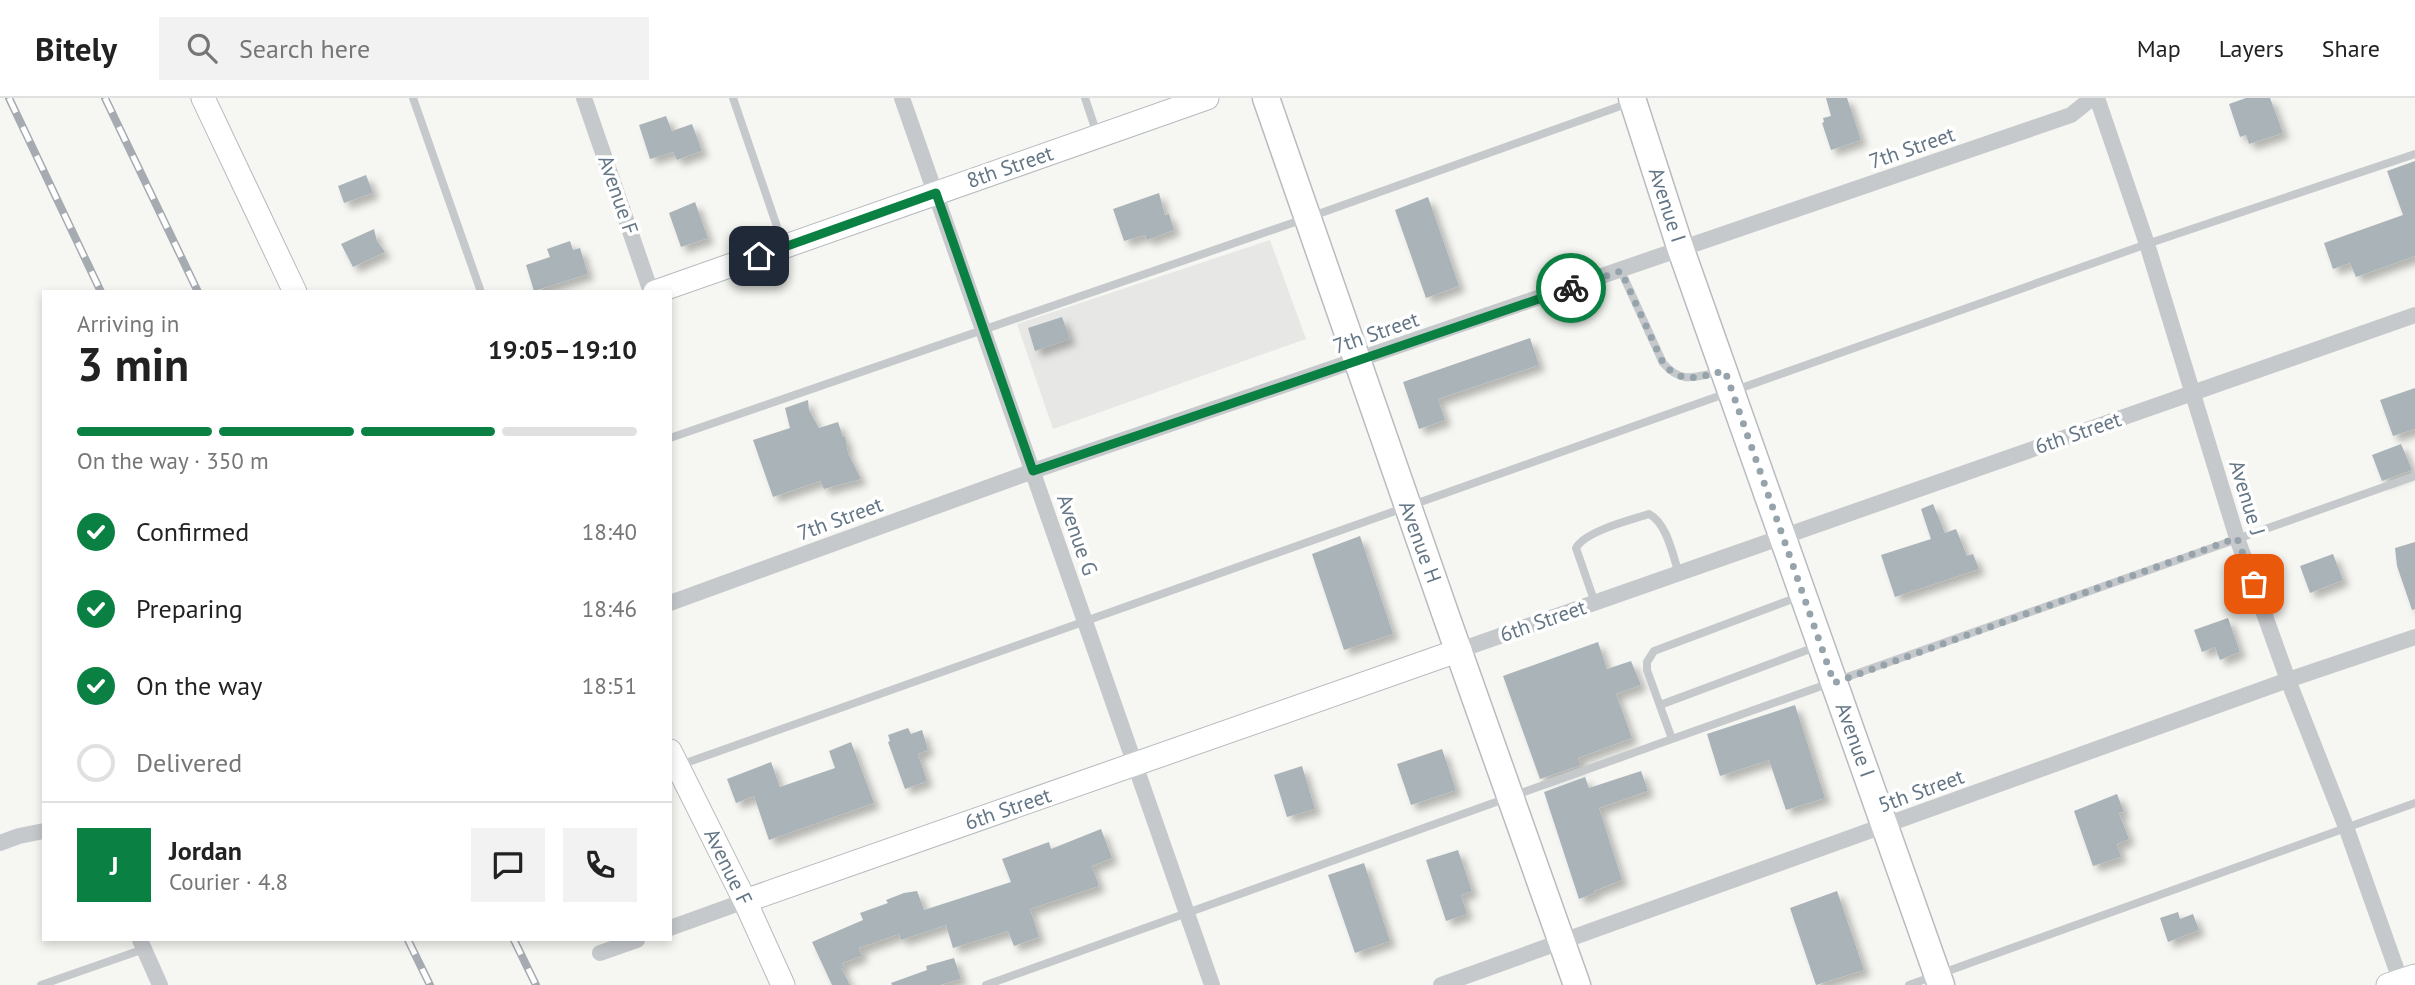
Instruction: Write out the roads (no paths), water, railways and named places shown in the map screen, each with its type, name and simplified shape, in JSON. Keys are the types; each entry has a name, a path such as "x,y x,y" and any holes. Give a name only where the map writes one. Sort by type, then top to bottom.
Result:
{"main road":[{"name":"Avenue H","path":"1266,98 1406,506 1460,650 1577,985"},
{"name":"Avenue I","path":"1636,99 1681,250 1939,980"}],"street":[{"path":"204,98 294,290"},
{"name":"Avenue F","path":"584,98 652,290"},
{"name":"Avenue G","path":"902,98 1212,985"},
{"name":"8th Street","path":"659,290 1207,98"},
{"name":"Avenue J","path":"2095,98 2147,244 2237,538 2288,680 2346,827 2401,982"},
{"name":"7th Street","path":"672,602 1033,471 2071,116 2095,98"},
{"name":"6th Street","path":"672,927 2415,315"},
{"name":"5th Street","path":"1441,985 1886,827 2288,680 2415,637"},
{"name":"Avenue F","path":"674,759 746,901 783,985"},
{"path":"0,843 42,831"},
{"path":"600,953 633,941"},
{"path":"143,944 160,985"}],"lane":[{"path":"413,98 480,290"},
{"path":"733,98 784,247"},
{"path":"1085,98 1098,136"},
{"path":"672,437 1307,218 1636,99"},
{"path":"674,759 1085,621 1406,506 1728,382 2415,153"},
{"path":"1621,271 1663,363 1671,373 1678,377 1728,382"},
{"path":"986,985 2415,476"},
{"path":"1595,603 1576,548 1579,542 1592,534 1649,514 1655,517 1664,531 1679,574"},
{"path":"1672,739 1647,670 1647,662 1654,651 1804,595"},
{"path":"1660,705 1821,645"},
{"path":"1909,985 1939,980 2415,803"},
{"path":"41,985 143,944"}],"railway":[{"path":"9,98 100,290"},
{"path":"105,98 197,290"},
{"path":"408,941 430,985"},
{"path":"514,941 536,985"}]}
